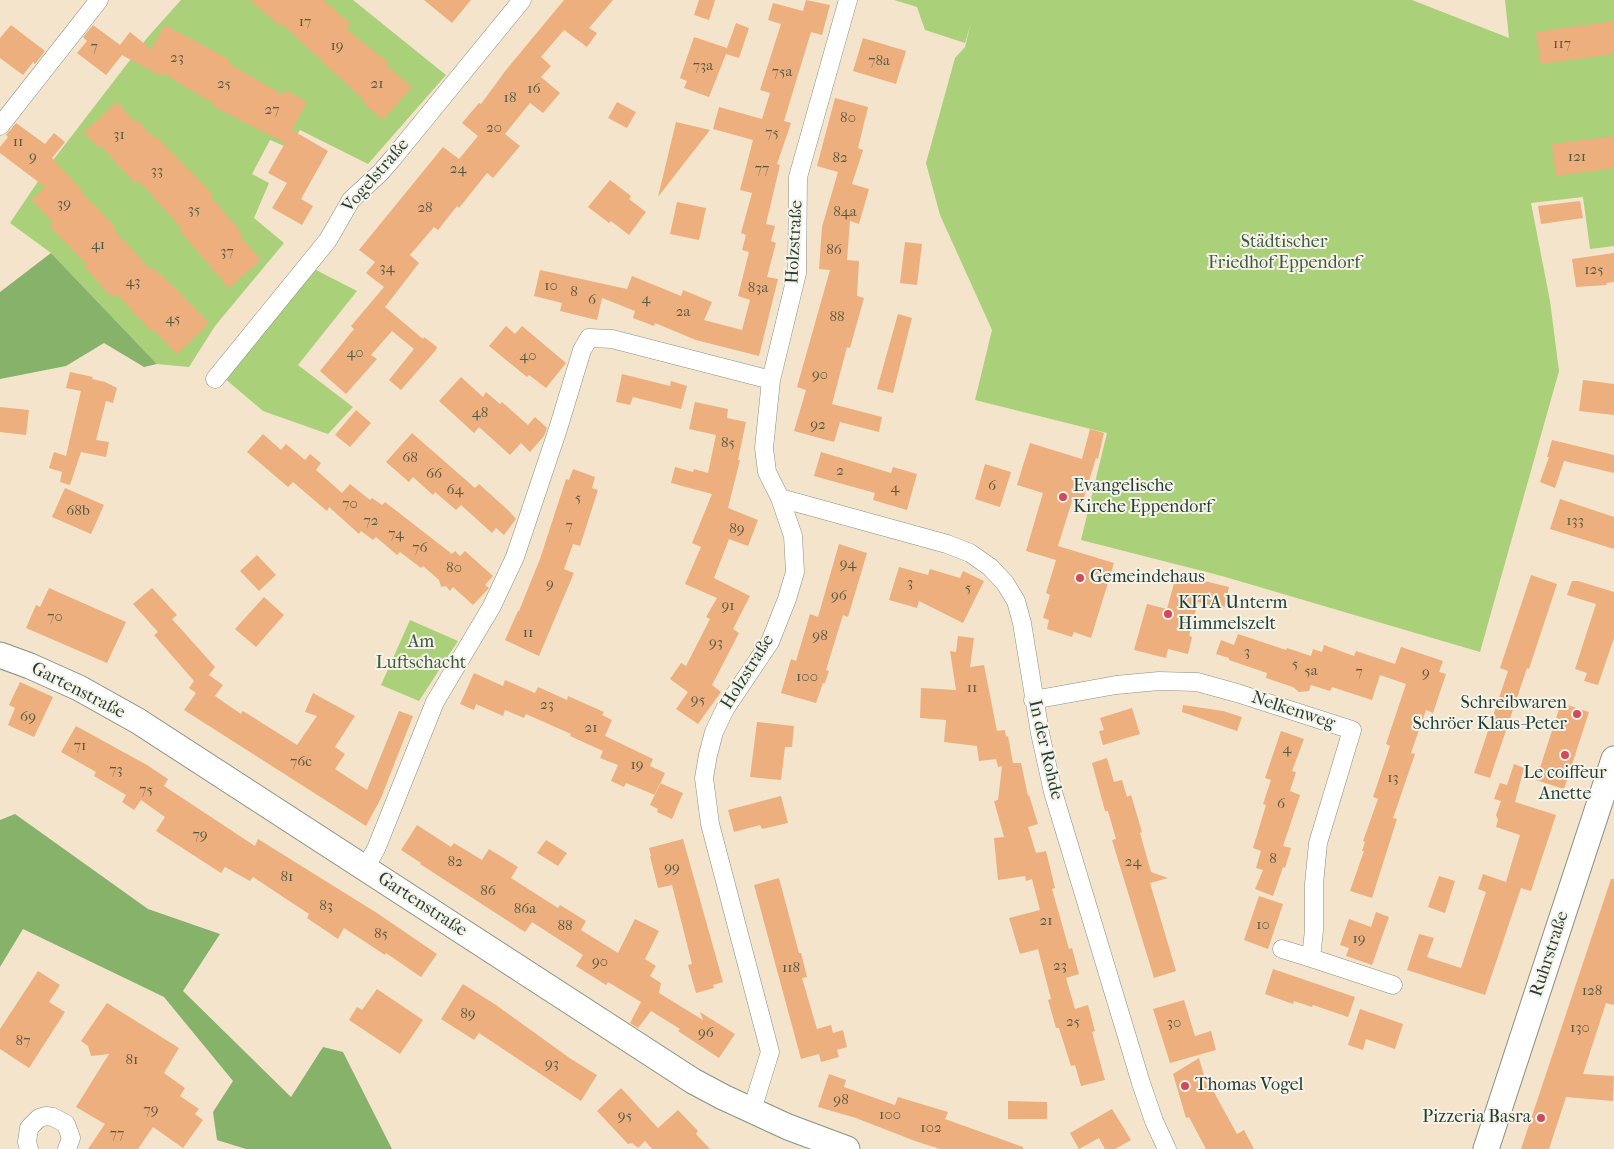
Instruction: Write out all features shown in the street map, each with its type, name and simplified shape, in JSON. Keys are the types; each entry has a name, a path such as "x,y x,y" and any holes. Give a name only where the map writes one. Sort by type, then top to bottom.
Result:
{"street":[{"path":"0,126 99,0"},
{"name":"Holzstraße","path":"752,1110 770,1052 710,824 704,778 714,732 725,709 770,642 787,599 795,572 793,536 780,498 767,472 764,448 772,380 797,273 798,177 848,0"},
{"name":"Vogelstraße","path":"215,379 328,240 351,200 393,158 520,1"},
{"path":"365,868 376,849 435,702 492,606 516,557 582,350 589,338 612,339 772,380"},
{"name":"In der Rohde","path":"780,498 947,544 970,553 990,567 1004,583 1016,602 1022,623 1033,700 1053,792 1141,1083 1154,1121 1167,1149"},
{"name":"Gartenstraße","path":"0,655 79,688 138,721 693,1081 788,1127 809,1142 846,1149"},
{"name":"Nelkenweg","path":"1033,700 1116,685 1197,682 1352,730 1318,843 1314,884 1314,930 1311,958"},
{"name":"Ruhrstraße","path":"1486,1149 1614,759"},
{"path":"1282,949 1393,985"},
{"path":"29,1149 27,1142 29,1128 39,1118 46,1116 53,1117 66,1124 71,1138 67,1149"}],"green space":[{"path":"181,0 353,0 446,75 368,164 300,130 289,148 270,140 252,174 269,183 254,218 284,243 215,326 189,367 157,364 51,253 10,223 47,168 147,38"},
{"name":"Städtischer Friedhof Eppendorf","path":"894,0 1412,0 1509,38 1505,0 1614,0 1614,246 1590,249 1583,197 1531,203 1550,301 1559,371 1480,652 1222,576 1081,540 1107,433 975,400 992,330 940,215 926,163 955,58 965,47 971,23 965,43 925,30 917,7"},
{"path":"51,253 157,364 144,367 104,343 66,366 0,379 0,292"},
{"path":"316,270 357,291 298,365 353,407 328,434 263,411 223,377"},
{"name":"Am Luftschacht","path":"410,620 458,641 419,701 381,685"},
{"path":"15,814 148,909 220,934 183,991 291,1097 323,1047 343,1052 392,1149 246,1149 217,1140 213,1112 233,1081 164,997 23,929 0,967 0,820"}],"building":[{"path":"250,0 323,0 351,24 346,29 389,63 387,66 412,87 383,120 282,24 280,26"},
{"path":"424,0 471,0 452,23"},
{"path":"564,0 613,0 589,28 597,33 587,47 564,30 541,57 551,66 541,77 560,93 543,113 530,103 505,134 520,146 493,178 487,173 459,208 457,206 438,230 434,227 410,255 419,263 385,307 423,339 424,337 437,347 436,350 401,390 389,380 414,349 392,331 371,355 377,359 346,394 320,371 354,329 351,326 384,287 366,273 375,262 359,250 443,147 459,159 478,136 462,123 479,103 481,104 506,70"},
{"path":"699,0 715,0 709,20 694,15"},
{"path":"806,0 830,5 822,35 811,32 784,121 791,123 777,164 780,165 766,224 775,226 771,241 776,243 767,277 778,279 759,356 696,340 655,323 654,326 633,318 635,311 602,298 597,320 560,311 562,303 534,296 540,270 627,289 632,276 681,296 683,290 712,302 704,320 742,330 750,300 738,296 749,252 742,250 746,235 741,233 752,193 740,190 753,140 713,129 719,107 762,119 770,93 760,90 781,24 768,20 773,3 803,11"},
{"path":"1614,21 1614,54 1541,64 1536,32"},
{"path":"736,23 749,28 739,58 726,54 709,97 684,88 687,81 680,78 694,37 727,48"},
{"path":"11,25 45,51 23,75 0,58 0,38"},
{"path":"93,25 120,45 130,32 151,49 165,25 230,60 228,63 283,95 286,90 307,102 292,130 328,151 301,199 313,206 302,225 272,208 287,183 268,173 285,143 213,106 214,104 163,73 161,76 122,55 106,75 77,53 87,41 83,37"},
{"path":"863,38 906,51 896,84 853,71"},
{"path":"835,98 868,107 858,148 863,150 852,184 869,189 859,224 850,221 847,260 859,261 857,296 864,298 850,348 847,347 832,404 882,417 879,432 840,422 834,442 794,431 806,390 797,387 830,270 819,269 822,227 838,172 817,166"},
{"path":"117,102 135,122 137,120 154,138 156,136 213,195 211,197 243,234 240,236 261,260 229,288 180,231 182,229 139,181 136,184 100,145 97,147 84,132"},
{"path":"617,102 636,112 627,128 608,118"},
{"path":"676,122 710,130 658,197"},
{"path":"16,123 45,144 54,133 65,142 52,158 116,228 114,230 150,269 152,267 170,283 209,323 177,354 154,330 152,332 117,294 112,298 85,267 87,265 50,226 53,222 32,200 45,187 0,153 0,147 8,137 6,135"},
{"path":"1614,136 1614,168 1556,176 1552,144"},
{"path":"610,180 631,196 629,199 646,212 629,235 588,207"},
{"path":"1580,201 1583,218 1541,224 1538,206"},
{"path":"677,202 706,208 699,240 670,234"},
{"path":"905,242 922,244 917,285 900,283"},
{"path":"1614,253 1614,282 1606,283 1607,285 1576,287 1572,259"},
{"path":"898,314 912,318 893,393 877,389"},
{"path":"506,326 515,334 522,326 566,363 546,388 529,375 527,377 489,346"},
{"path":"70,372 93,377 92,379 105,382 117,388 113,403 106,401 96,440 109,442 106,457 81,452 70,485 60,482 62,472 49,468 54,452 66,456 81,391 66,388"},
{"path":"622,374 670,386 671,381 687,386 681,409 633,397 630,405 616,402"},
{"path":"461,377 483,397 486,392 500,404 502,402 528,425 535,417 547,428 544,436 530,452 521,443 510,455 479,427 474,433 439,401"},
{"path":"1583,380 1614,384 1614,415 1579,411"},
{"path":"695,402 728,409 727,418 746,422 738,460 740,460 728,508 758,520 748,546 729,539 714,578 750,596 733,629 739,633 712,685 721,692 698,724 676,709 688,692 670,679 681,663 686,666 710,619 706,617 717,598 685,584 701,547 692,543 712,494 671,483 675,467 693,472 694,469 708,473 716,435 689,429"},
{"path":"0,407 29,410 26,435 0,432"},
{"path":"356,410 371,423 350,447 335,435"},
{"path":"1090,429 1104,433 1098,459 1096,458 1082,504 1072,501 1058,546 1114,563 1091,638 1074,632 1072,637 1047,629 1049,620 1043,618 1050,595 1046,593 1056,560 1026,551 1043,493 1017,485 1030,443 1082,459"},
{"path":"412,433 475,488 479,484 509,511 516,519 504,535 496,528 492,533 461,505 456,510 435,492 433,495 413,477 409,482 386,462"},
{"path":"263,434 281,450 286,444 305,460 310,454 321,463 316,470 342,493 350,484 370,500 372,498 382,505 385,502 452,554 455,551 460,556 465,551 493,576 485,585 489,588 473,605 453,587 450,591 446,586 441,587 439,580 423,566 421,568 400,552 397,555 376,537 373,540 361,531 359,534 329,507 327,511 293,482 288,487 247,452"},
{"path":"1552,440 1614,455 1614,473 1564,461 1555,488 1540,482 1549,457 1547,457"},
{"path":"821,452 891,473 893,467 917,474 907,510 873,500 875,493 814,476"},
{"path":"985,464 1011,472 1000,507 975,499"},
{"path":"573,469 595,477 592,488 598,490 580,546 573,544 564,569 574,573 539,656 505,640 540,559 566,479 569,480"},
{"path":"65,488 104,505 91,534 52,517"},
{"path":"1560,499 1614,517 1614,549 1550,529"},
{"path":"839,544 867,553 848,617 843,615 826,670 829,671 816,703 781,693 791,659 796,661 810,614 818,617"},
{"path":"257,555 276,575 259,591 240,571"},
{"path":"899,567 928,575 930,569 960,578 963,571 984,581 963,623 919,601 917,608 889,600"},
{"path":"1531,575 1557,584 1490,778 1474,773 1508,671 1500,668"},
{"name":"KITA Unterm Himmelszelt","path":"1176,576 1229,587 1224,609 1198,602 1189,636 1192,637 1188,654 1168,649 1166,658 1134,650 1147,604 1167,609"},
{"path":"1572,581 1578,581 1614,592 1614,638 1598,685 1584,681 1587,673 1575,669 1596,604 1567,595"},
{"path":"49,588 126,622 107,663 26,628 36,605 40,607"},
{"path":"152,588 177,615 172,619 215,667 209,675 223,685 215,696 241,714 243,711 297,745 317,716 305,712 313,693 355,716 335,747 345,754 335,769 367,790 399,711 413,716 381,798 366,826 184,710 196,693 189,688 194,681 154,635 158,632 133,604"},
{"path":"264,597 284,615 256,647 235,629"},
{"path":"1238,634 1311,656 1313,649 1322,652 1324,645 1354,656 1356,651 1395,664 1401,647 1443,661 1439,672 1446,674 1433,713 1426,710 1411,753 1415,754 1393,818 1397,819 1372,898 1350,891 1364,851 1362,851 1365,842 1363,841 1378,799 1373,797 1390,746 1386,744 1406,684 1380,675 1372,700 1332,687 1330,691 1311,685 1309,691 1299,692 1293,687 1266,678 1267,673 1216,654 1221,640 1234,645"},
{"path":"958,636 974,638 970,667 984,665 997,731 1005,730 1006,737 1008,736 1013,763 1021,763 1028,796 1038,824 1028,827 1036,853 1046,851 1055,888 1052,889 1069,949 1072,948 1079,974 1066,978 1075,1009 1088,1005 1095,1031 1092,1032 1105,1080 1081,1086 1075,1065 1071,1066 1059,1028 1056,1028 1048,1000 1051,999 1038,949 1020,954 1009,918 1040,910 1032,879 1026,881 1025,876 998,880 994,838 1004,837 994,801 998,800 1002,766 998,767 996,759 979,761 977,746 944,742 946,720 920,718 921,688 956,690 950,651 956,652"},
{"path":"474,673 503,686 505,680 535,693 538,687 567,700 568,696 604,712 602,715 612,720 605,736 653,759 650,766 665,773 655,795 626,783 624,787 611,781 618,765 600,758 603,751 570,736 571,734 526,714 524,718 505,710 503,716 476,704 474,710 460,704"},
{"path":"20,682 53,697 34,737 8,725 15,708 9,705"},
{"path":"1561,703 1589,712 1564,789 1536,780"},
{"path":"1183,705 1223,711 1242,717 1237,731 1182,712"},
{"path":"1132,708 1140,734 1103,745 1099,731 1104,730 1100,718"},
{"path":"757,722 794,726 792,747 785,747 781,780 750,777"},
{"path":"76,726 147,765 168,779 164,786 255,846 258,839 377,913 437,954 421,977 344,928 338,939 307,918 309,914 253,877 250,881 225,867 221,873 156,831 165,817 141,800 134,810 122,802 126,795 94,776 96,772 61,752"},
{"path":"1281,731 1304,739 1292,771 1296,772 1290,791 1300,795 1283,846 1291,848 1273,896 1255,889 1263,870 1256,868 1261,851 1253,848 1266,805 1263,804 1271,780 1265,778"},
{"path":"1107,758 1114,782 1122,780 1127,797 1131,795 1151,872 1168,878 1150,883 1176,971 1154,978 1112,840 1116,839 1108,811 1105,811 1092,763"},
{"path":"1514,764 1524,768 1515,802 1556,815 1531,891 1521,888 1485,995 1407,970 1419,934 1434,938 1427,957 1461,968 1486,892 1478,889 1483,874 1506,882 1520,835 1496,827 1498,820 1496,815 1501,801 1494,799 1500,783 1507,785"},
{"path":"660,783 683,793 672,819 657,812 658,809 650,805"},
{"path":"781,796 788,823 762,829 760,825 734,832 728,810"},
{"path":"417,825 451,847 454,843 482,860 489,849 518,867 511,878 558,908 560,905 586,921 581,930 618,953 635,919 659,931 645,959 656,966 650,976 661,983 659,993 703,1020 700,1012 735,1034 719,1058 678,1031 680,1029 651,1011 638,1028 630,1023 641,1002 608,982 606,985 576,966 583,955 532,922 525,932 401,850"},
{"path":"683,839 723,982 713,985 714,988 696,993 688,965 692,964 672,885 658,888 649,848"},
{"path":"546,840 567,853 558,866 537,853"},
{"path":"1439,876 1455,881 1445,913 1428,907"},
{"path":"779,878 799,953 801,953 807,977 802,978 817,1029 831,1025 833,1033 843,1030 847,1047 837,1050 839,1057 821,1062 819,1054 801,1059 754,885"},
{"path":"1611,879 1614,879 1614,1005 1606,1003 1583,1074 1614,1076 1613,1101 1566,1097 1549,1149 1521,1149"},
{"path":"1259,896 1283,904 1268,949 1244,940"},
{"path":"1376,912 1389,917 1372,965 1346,956 1349,948 1340,945 1349,919 1371,927"},
{"path":"1273,969 1355,997 1348,1017 1313,1005 1312,1007 1294,1001 1293,1004 1265,994"},
{"path":"38,971 60,985 49,1002 65,1012 29,1068 0,1049 0,1029"},
{"path":"463,984 597,1075 581,1101 479,1033 474,1040 441,1019"},
{"path":"377,989 423,1020 400,1054 349,1020 357,1007 362,1010"},
{"path":"1184,1000 1195,1036 1211,1031 1216,1050 1170,1063 1153,1009"},
{"path":"107,1003 179,1048 164,1073 185,1088 180,1096 199,1109 195,1114 203,1120 183,1148 153,1127 138,1149 88,1149 105,1124 76,1107 109,1054 91,1056 88,1046 81,1041"},
{"path":"1360,1009 1403,1024 1395,1049 1366,1039 1363,1050 1348,1045"},
{"path":"1199,1058 1207,1086 1210,1085 1237,1134 1244,1130 1254,1149 1206,1149 1189,1117 1186,1118 1173,1074"},
{"path":"829,1074 846,1080 844,1087 895,1105 898,1097 948,1112 945,1119 1023,1147 1023,1149 940,1149 856,1118 818,1107"},
{"path":"621,1088 658,1128 678,1110 698,1131 696,1134 710,1149 652,1149 645,1141 638,1148 632,1143 628,1144 597,1111"},
{"path":"1008,1101 1047,1102 1047,1119 1008,1119"},
{"path":"1112,1109 1131,1140 1115,1149 1105,1149 1099,1138 1079,1149 1070,1133"}],"place":[{"name":"Evangelische Kirche Eppendorf","path":"1063,497"},
{"name":"Gemeindehaus","path":"1080,578"},
{"name":"KITA Unterm Himmelszelt","path":"1168,614"},
{"name":"Schreibwaren Schröer Klaus-Peter","path":"1577,714"},
{"name":"Le coiffeur Anette","path":"1565,755"},
{"name":"Thomas Vogel","path":"1185,1086"},
{"name":"Pizzeria Basra","path":"1541,1118"}]}
